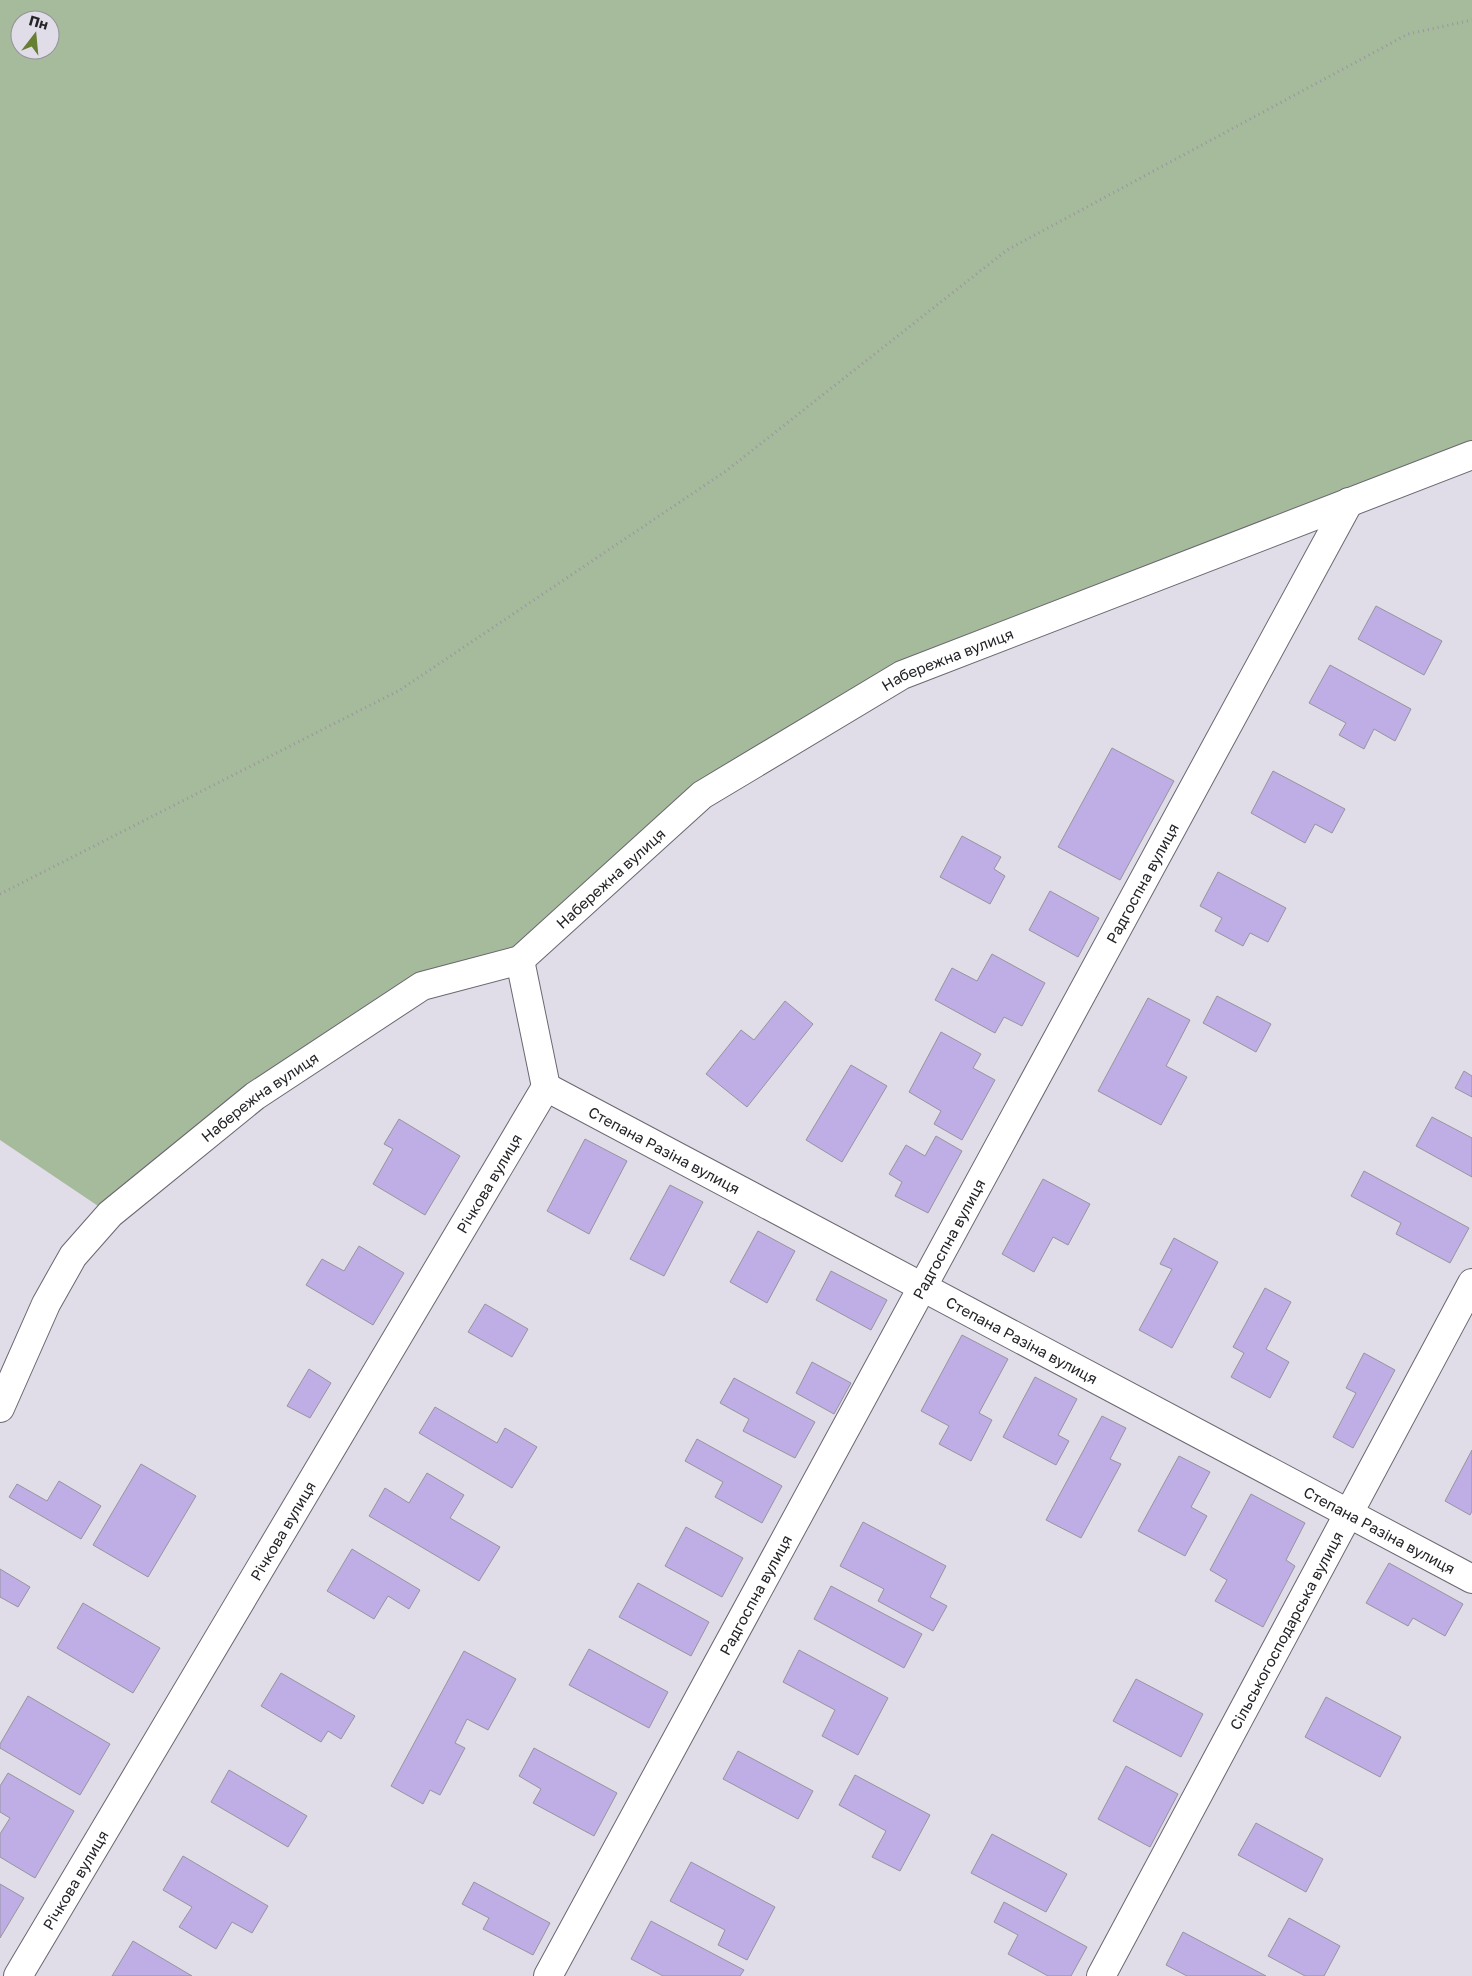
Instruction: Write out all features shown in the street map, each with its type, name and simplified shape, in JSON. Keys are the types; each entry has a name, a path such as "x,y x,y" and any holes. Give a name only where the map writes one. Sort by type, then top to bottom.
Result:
{"street":[{"path":"1349,502 1472,455"},
{"name":"Набережна вулиця","path":"0,1408 46,1304 73,1256 110,1214 255,1096 422,986 520,960 702,795 902,675 1349,502"},
{"name":"Радгоспна вулиця","path":"548,1976 1349,502"},
{"path":"520,960 546,1087"},
{"name":"Степана Разіна вулиця","path":"546,1087 1472,1579"},
{"name":"Річкова вулиця","path":"18,1976 546,1087"},
{"name":"Сільськогосподарська вулиця","path":"1101,1976 1472,1283"}],"path":[{"path":"0,894 400,690 726,471 1007,250 1408,34 1472,20"}],"green space":[{"path":"0,0 1472,0 1472,455 902,675 702,795 520,960 422,986 110,1214 0,1140"}],"building":[{"path":"1376,606 1442,641 1424,675 1358,639"},
{"path":"1330,665 1411,709 1395,741 1374,729 1364,749 1339,735 1346,723 1309,703"},
{"path":"1112,748 1174,781 1120,880 1058,847"},
{"path":"1273,771 1345,809 1332,833 1315,824 1305,843 1251,813"},
{"path":"962,836 1001,857 994,869 1005,876 990,904 940,877"},
{"path":"1218,872 1286,908 1268,942 1250,933 1243,946 1215,931 1222,918 1200,906"},
{"path":"1050,891 1099,918 1078,957 1029,930"},
{"path":"992,954 1045,983 1022,1026 1004,1017 995,1033 935,1000 952,968 977,981"},
{"path":"1217,996 1271,1024 1256,1052 1203,1023"},
{"path":"1148,998 1190,1020 1166,1066 1187,1077 1161,1125 1098,1091"},
{"path":"785,1001 813,1024 747,1107 706,1074 741,1030 754,1040"},
{"path":"941,1032 981,1054 973,1068 995,1080 962,1140 934,1124 941,1111 909,1092"},
{"path":"851,1065 887,1086 842,1162 806,1140"},
{"path":"1464,1071 1472,1076 1472,1097 1455,1088"},
{"path":"1432,1117 1472,1138 1472,1177 1416,1146"},
{"path":"399,1119 460,1156 425,1215 373,1184 393,1149 384,1144"},
{"path":"936,1136 962,1151 928,1213 895,1196 902,1182 889,1174 906,1145 925,1156"},
{"path":"585,1139 627,1161 589,1234 547,1211"},
{"path":"1364,1171 1469,1228 1450,1263 1396,1234 1401,1223 1351,1196"},
{"path":"1043,1179 1090,1204 1068,1245 1053,1237 1034,1272 1002,1254"},
{"path":"670,1185 703,1202 664,1276 630,1259"},
{"path":"758,1231 795,1251 767,1303 730,1282"},
{"path":"1174,1238 1218,1262 1172,1348 1139,1330 1172,1269 1160,1264"},
{"path":"359,1246 404,1273 373,1325 306,1285 322,1259 344,1271"},
{"path":"831,1271 887,1300 871,1330 816,1300"},
{"path":"1265,1288 1291,1302 1266,1349 1289,1362 1270,1398 1231,1377 1244,1353 1233,1347"},
{"path":"485,1304 528,1329 512,1357 468,1332"},
{"path":"962,1335 1008,1359 979,1413 992,1420 971,1461 939,1444 949,1426 921,1411"},
{"path":"1364,1353 1395,1370 1353,1448 1333,1437 1356,1393 1346,1388"},
{"path":"812,1362 851,1383 834,1414 796,1393"},
{"path":"309,1369 331,1383 310,1418 287,1406"},
{"path":"1035,1377 1077,1399 1058,1435 1069,1441 1056,1465 1003,1437"},
{"path":"734,1378 815,1422 795,1458 743,1431 749,1419 720,1403"},
{"path":"435,1407 497,1443 505,1428 537,1447 512,1488 419,1433"},
{"path":"1102,1416 1126,1428 1110,1459 1121,1464 1081,1538 1046,1520"},
{"path":"697,1439 782,1486 762,1523 715,1497 723,1482 685,1461"},
{"path":"1472,1450 1472,1511 1470,1515 1445,1501"},
{"path":"1179,1456 1210,1472 1191,1507 1207,1516 1185,1556 1138,1531"},
{"path":"141,1464 196,1496 148,1577 93,1545"},
{"path":"427,1473 464,1495 450,1518 500,1547 479,1581 369,1516 385,1488 409,1503"},
{"path":"59,1481 101,1506 81,1539 9,1497 17,1484 47,1501"},
{"path":"1251,1494 1305,1523 1286,1560 1295,1566 1263,1627 1215,1601 1227,1580 1210,1570"},
{"path":"863,1522 946,1566 930,1597 947,1606 933,1631 878,1601 884,1589 840,1566"},
{"path":"686,1527 743,1558 722,1597 665,1566"},
{"path":"352,1549 420,1590 409,1609 388,1596 374,1619 327,1591"},
{"path":"1389,1563 1463,1604 1445,1636 1413,1618 1408,1626 1366,1603"},
{"path":"0,1569 30,1587 18,1607 0,1597"},
{"path":"638,1583 709,1622 691,1656 619,1617"},
{"path":"831,1586 922,1634 904,1668 814,1619"},
{"path":"83,1603 160,1648 133,1693 57,1648"},
{"path":"589,1649 668,1692 649,1728 569,1685"},
{"path":"799,1650 888,1698 858,1755 822,1736 835,1710 783,1682"},
{"path":"464,1651 516,1679 488,1730 467,1719 455,1743 465,1748 440,1795 430,1790 423,1804 391,1786"},
{"path":"281,1673 355,1716 341,1739 328,1731 321,1742 261,1706"},
{"path":"1136,1679 1203,1714 1181,1757 1113,1721"},
{"path":"28,1696 110,1744 80,1795 0,1748 0,1744"},
{"path":"1326,1697 1401,1737 1380,1777 1305,1737"},
{"path":"534,1748 617,1793 594,1836 533,1803 541,1789 519,1776"},
{"path":"738,1751 813,1791 798,1819 723,1779"},
{"path":"1126,1766 1178,1794 1150,1847 1098,1819"},
{"path":"229,1770 307,1816 288,1847 211,1802"},
{"path":"8,1773 74,1811 35,1878 0,1857 0,1834 10,1818 0,1812 0,1786"},
{"path":"855,1775 930,1815 900,1871 872,1857 886,1831 839,1805"},
{"path":"1256,1823 1323,1859 1306,1892 1238,1855"},
{"path":"992,1834 1067,1874 1046,1912 971,1873"},
{"path":"183,1856 268,1906 252,1933 232,1922 216,1949 179,1927 192,1907 163,1890"},
{"path":"691,1862 775,1907 747,1960 718,1945 725,1930 670,1901"},
{"path":"474,1882 550,1923 533,1955 483,1929 489,1918 462,1904"},
{"path":"0,1884 24,1898 0,1938"},
{"path":"1004,1902 1087,1947 1071,1976 1048,1976 1008,1954 1018,1935 994,1922"},
{"path":"1289,1918 1340,1946 1324,1976 1305,1976 1268,1956"},
{"path":"651,1921 744,1970 740,1976 663,1976 631,1959"},
{"path":"1183,1932 1266,1976 1187,1976 1166,1965"},
{"path":"133,1941 192,1976 112,1976"}]}
